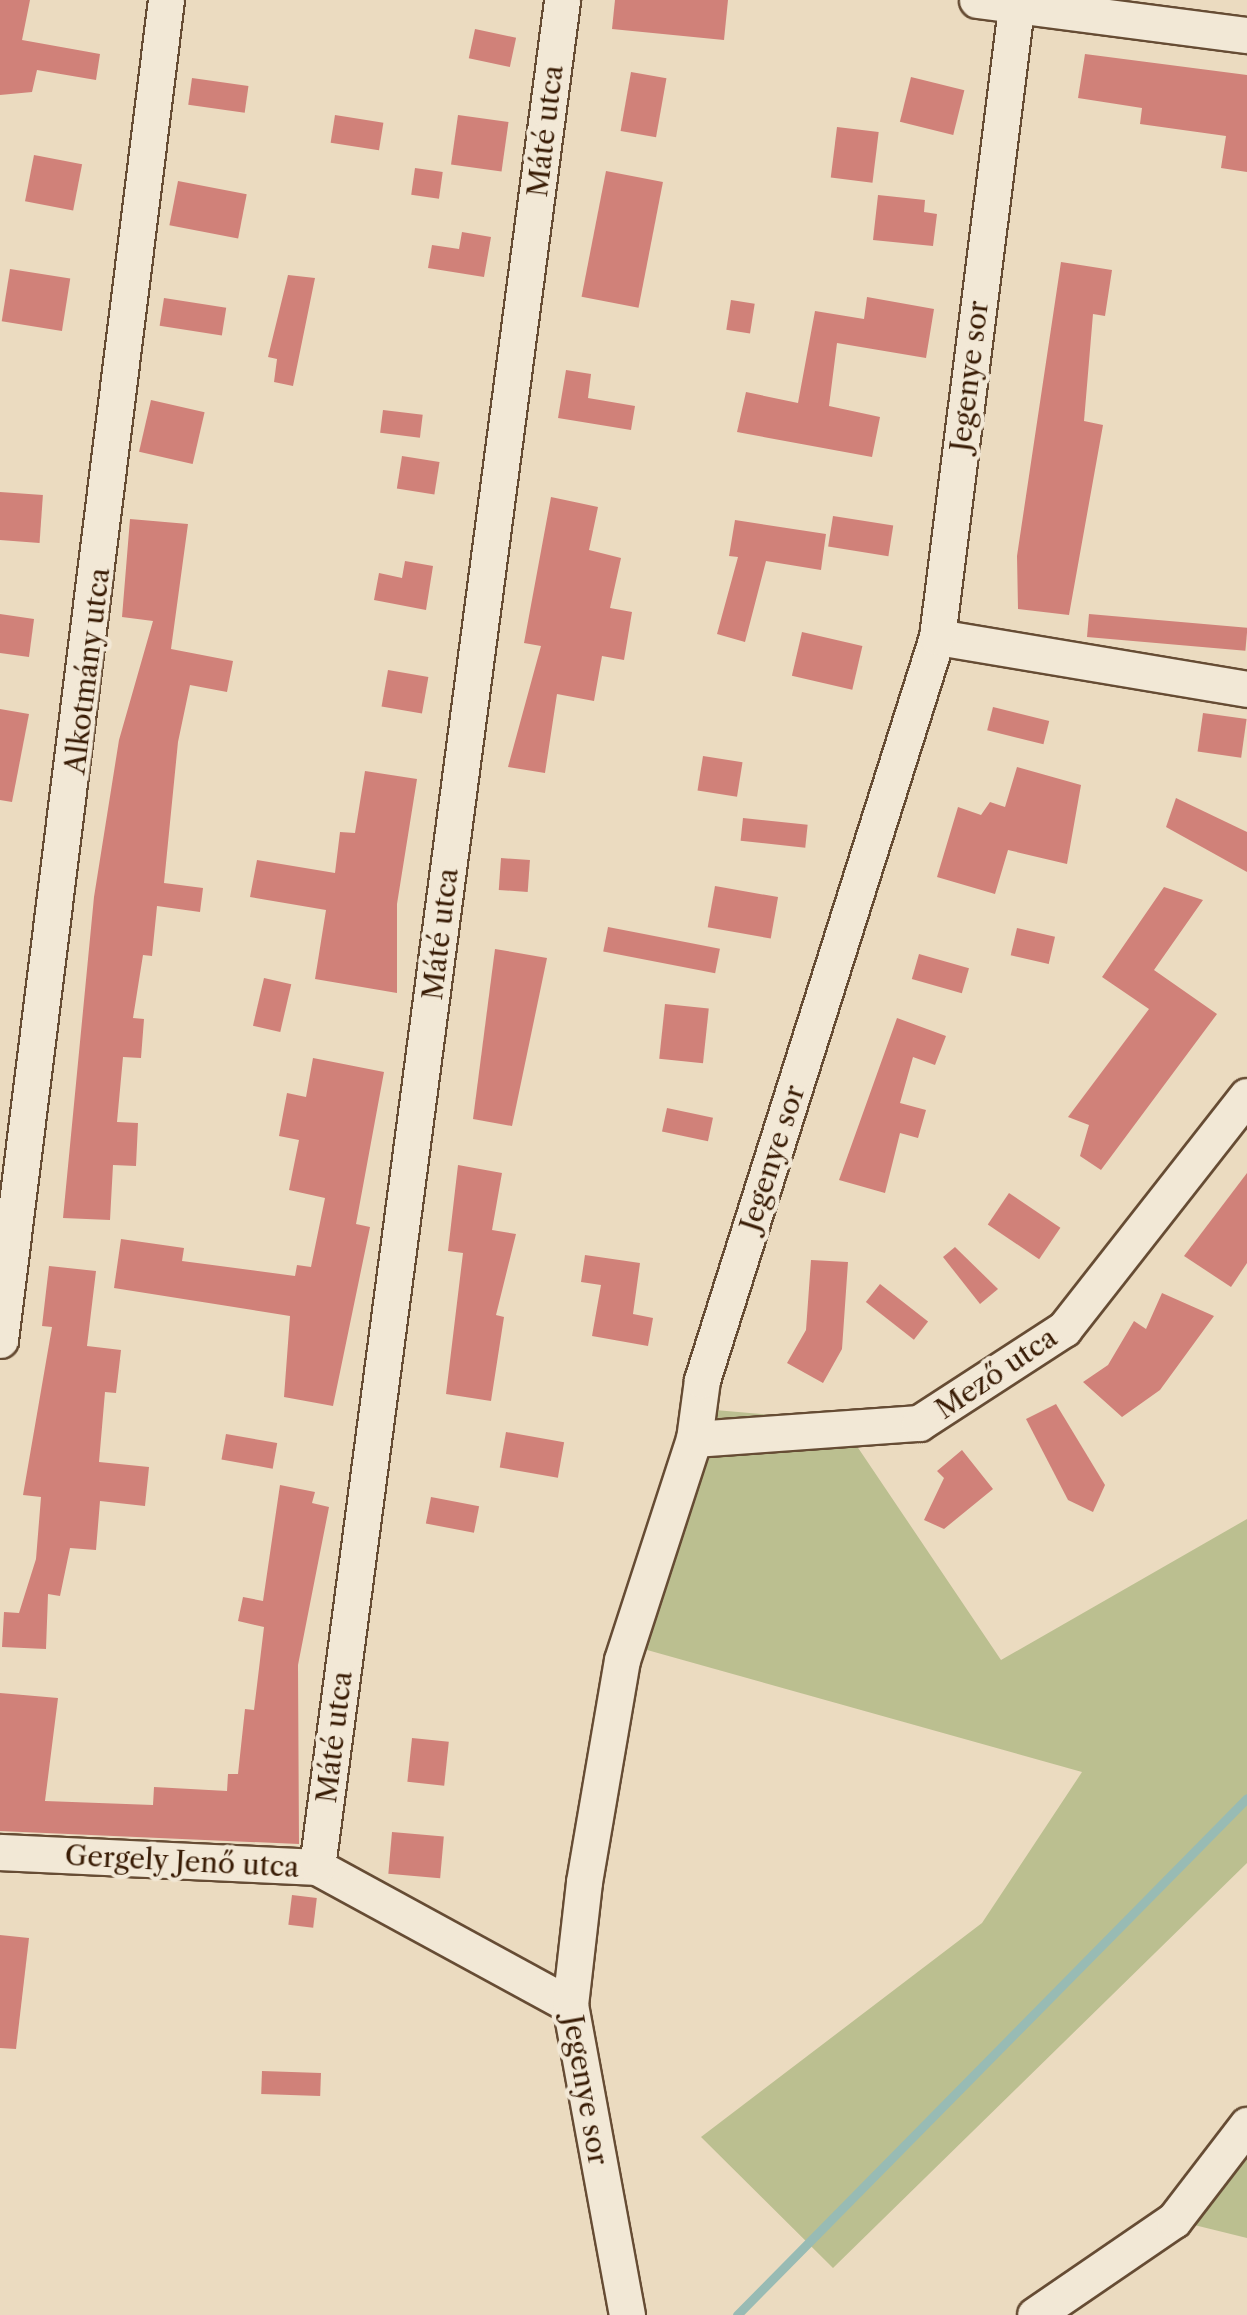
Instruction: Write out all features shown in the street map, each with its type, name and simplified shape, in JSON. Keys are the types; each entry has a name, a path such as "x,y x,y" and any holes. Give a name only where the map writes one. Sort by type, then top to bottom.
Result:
{"street":[{"name":"Alkotmány utca","path":"0,1340 166,0"},
{"name":"Máté utca","path":"317,1867 562,0"},
{"path":"976,0 1247,36"},
{"name":"Jegenye sor","path":"627,2315 570,2005 622,1660 694,1439 702,1380 936,637 1016,3"},
{"path":"936,637 1247,688"},
{"name":"Mező utca","path":"694,1439 920,1424 1064,1329 1247,1096"},
{"name":"Gergely Jenő utca","path":"0,1852 317,1867 570,2005"},
{"path":"1034,2315 1174,2220 1247,2125"}],"green space":[{"path":"692,1408 840,1421 1001,1660 1247,1519 1247,1863 833,2268 701,2137 982,1923 1082,1772 640,1648"},
{"path":"1247,2125 1247,2238 1174,2220"}],"building":[{"path":"0,0 30,0 22,40 100,54 96,80 37,70 32,92 0,95"},
{"path":"615,0 728,0 724,40 612,29"},
{"path":"475,29 516,38 510,67 469,58"},
{"path":"1085,54 1247,75 1247,172 1221,168 1226,136 1140,124 1142,108 1078,98"},
{"path":"631,72 666,78 656,137 621,131"},
{"path":"911,77 964,90 953,135 900,122"},
{"path":"192,78 248,86 245,113 188,105"},
{"path":"335,115 383,123 379,150 331,143"},
{"path":"458,115 509,122 502,172 451,165"},
{"path":"837,127 879,132 872,183 831,178"},
{"path":"34,155 82,164 73,210 25,201"},
{"path":"415,168 443,172 439,199 411,195"},
{"path":"606,171 663,182 639,308 582,297"},
{"path":"178,181 247,194 238,239 169,225"},
{"path":"878,195 925,200 924,212 937,214 933,246 873,240"},
{"path":"462,232 491,237 484,277 428,268 432,245 459,249"},
{"path":"1061,262 1112,270 1105,316 1093,314 1084,421 1103,425 1069,615 1018,609 1017,556"},
{"path":"10,269 70,279 62,331 2,321"},
{"path":"288,275 315,278 293,386 274,382 277,359 268,357"},
{"path":"867,297 934,309 926,358 837,343 829,406 880,417 872,457 737,432 746,392 798,403 815,311 864,319"},
{"path":"164,298 226,308 222,336 160,326"},
{"path":"731,300 755,304 750,333 726,330"},
{"path":"566,370 591,374 588,398 635,406 631,430 558,418"},
{"path":"151,400 205,412 193,464 139,452"},
{"path":"383,410 423,415 420,438 380,433"},
{"path":"402,456 440,462 434,495 397,489"},
{"path":"0,492 43,495 40,543 0,540"},
{"path":"551,497 598,507 589,550 621,558 610,608 632,612 624,660 602,656 594,701 557,694 545,773 508,767 541,646 524,643"},
{"path":"833,516 893,526 888,556 828,547"},
{"path":"130,519 188,524 171,649 233,661 227,692 190,685 178,742 164,883 203,888 200,912 157,906 152,956 143,955 133,1018 144,1019 141,1058 123,1057 117,1122 138,1123 136,1166 113,1165 110,1220 63,1218 94,897 119,740 153,621 122,617"},
{"path":"735,520 826,534 821,570 766,561 745,642 717,634 738,557 729,556"},
{"path":"405,561 433,566 426,610 374,600 379,573 402,578"},
{"path":"0,614 34,619 29,657 0,653"},
{"path":"1089,614 1247,628 1245,651 1087,637"},
{"path":"802,632 862,646 852,690 792,676"},
{"path":"388,670 428,677 422,714 382,706"},
{"path":"993,707 1049,721 1043,744 987,730"},
{"path":"0,709 29,714 12,802 0,800"},
{"path":"1203,713 1247,719 1241,758 1198,752"},
{"path":"703,756 743,762 737,797 698,791"},
{"path":"1017,767 1081,785 1067,864 1008,850 995,894 937,877 958,807 981,815 990,802 1005,807"},
{"path":"365,771 417,779 397,904 397,993 315,979 326,910 250,897 257,860 335,873 340,832 355,833"},
{"path":"1176,798 1247,832 1247,872 1166,827"},
{"path":"743,818 808,825 805,848 741,841"},
{"path":"501,858 530,860 528,892 499,890"},
{"path":"715,886 778,897 771,938 708,927"},
{"path":"1164,887 1203,900 1154,970 1217,1014 1101,1170 1080,1156 1089,1125 1068,1117 1149,1009 1102,977"},
{"path":"608,927 720,949 715,973 603,952"},
{"path":"1017,928 1055,937 1049,964 1011,955"},
{"path":"495,949 547,958 512,1126 473,1119"},
{"path":"919,954 969,968 962,993 912,979"},
{"path":"264,978 291,984 280,1032 253,1026"},
{"path":"665,1004 709,1009 703,1063 659,1059"},
{"path":"897,1018 946,1036 935,1065 913,1057 900,1103 926,1110 918,1138 900,1133 885,1193 839,1180"},
{"path":"313,1058 384,1072 356,1224 370,1227 333,1406 284,1397 290,1316 114,1288 121,1239 184,1248 182,1261 295,1276 297,1265 311,1267 325,1198 289,1190 299,1140 279,1136 287,1093 306,1097"},
{"path":"667,1108 713,1118 708,1141 662,1131"},
{"path":"458,1165 502,1173 492,1230 516,1234 496,1315 504,1317 491,1401 446,1394 463,1253 448,1251"},
{"path":"1247,1173 1247,1263 1231,1287 1184,1256"},
{"path":"1009,1193 1060,1228 1039,1259 988,1225"},
{"path":"955,1247 998,1289 980,1304 943,1257"},
{"path":"585,1255 640,1263 633,1314 653,1318 648,1346 592,1336 601,1285 581,1282"},
{"path":"811,1260 848,1262 842,1349 823,1383 787,1363 806,1330"},
{"path":"49,1266 96,1271 87,1346 121,1350 116,1393 105,1392 99,1462 149,1467 145,1506 100,1501 96,1550 70,1548 60,1596 48,1594 46,1649 2,1647 4,1612 19,1613 36,1559 41,1497 23,1495 52,1327 42,1326"},
{"path":"880,1284 928,1322 914,1340 866,1302"},
{"path":"1162,1293 1214,1316 1160,1390 1122,1417 1083,1382 1108,1365 1134,1321 1146,1329"},
{"path":"1056,1404 1105,1485 1093,1512 1068,1500 1026,1419"},
{"path":"506,1432 564,1442 558,1478 500,1467"},
{"path":"226,1434 277,1443 273,1469 221,1460"},
{"path":"962,1450 993,1489 944,1529 924,1520 944,1478 937,1471"},
{"path":"280,1485 315,1492 312,1503 329,1507 298,1665 299,1844 0,1831 0,1693 58,1698 45,1801 153,1805 154,1787 227,1791 228,1774 238,1774 245,1709 254,1710 264,1627 238,1621 243,1597 263,1601"},
{"path":"431,1497 479,1506 474,1533 426,1524"},
{"path":"412,1738 449,1742 444,1786 407,1782"},
{"path":"392,1832 444,1837 440,1878 388,1874"},
{"path":"292,1895 317,1898 313,1928 288,1925"},
{"path":"0,1935 29,1938 16,2049 0,2048"},
{"path":"262,2071 321,2073 320,2096 261,2094"}],"waterway":[{"path":"737,2315 1247,1798"}]}
